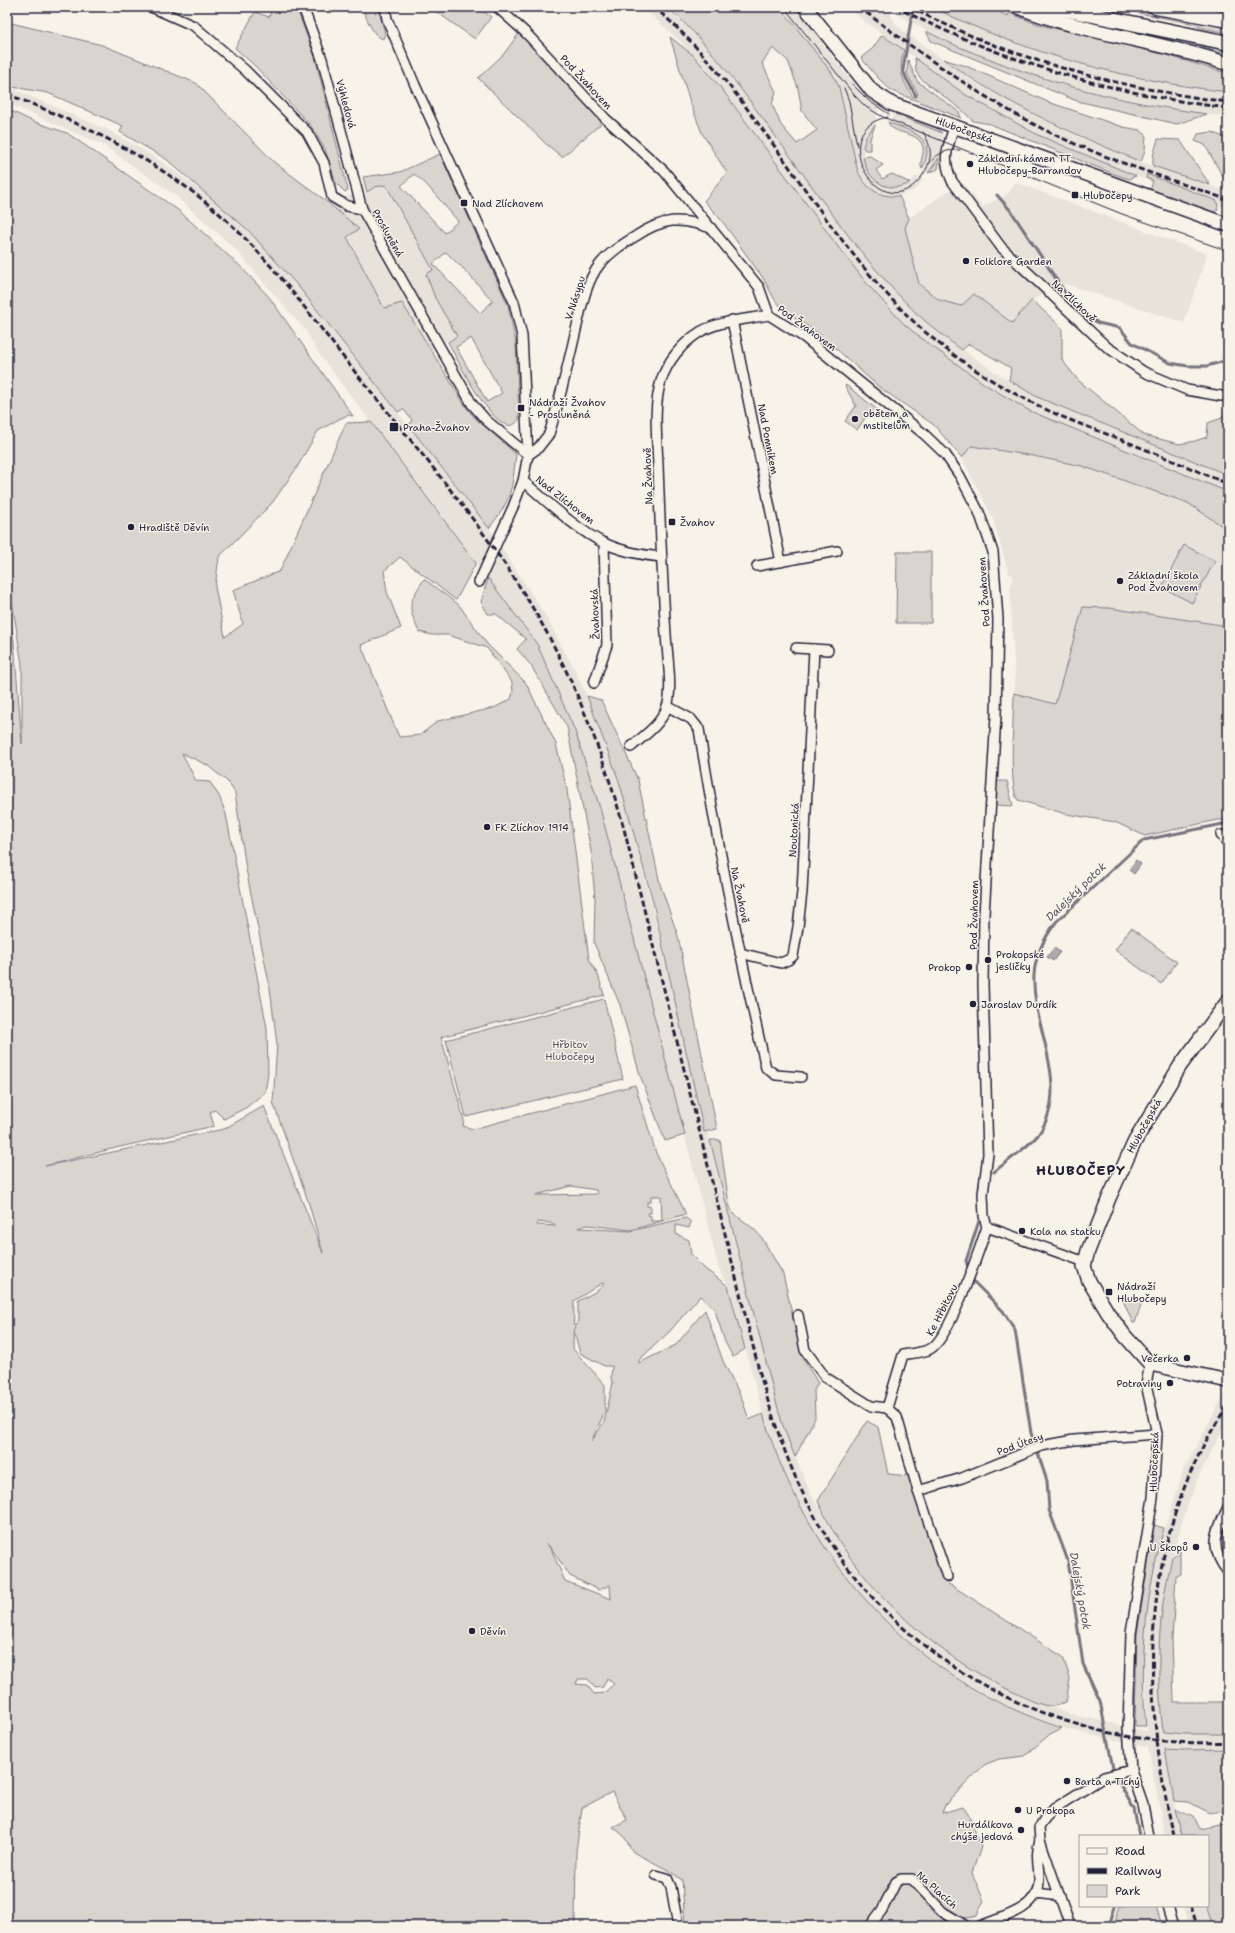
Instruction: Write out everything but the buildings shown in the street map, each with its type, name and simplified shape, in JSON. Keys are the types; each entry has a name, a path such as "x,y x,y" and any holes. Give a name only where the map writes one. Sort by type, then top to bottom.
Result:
{"main road":[{"path":"1054,7 1228,43"},
{"path":"1156,7 1228,20"}],"street":[{"name":"Prosluněná","path":"151,7 194,26 245,70 307,132 324,163 332,197 347,206 362,209 472,404 486,420 528,455"},
{"name":"Výhledová","path":"303,7 322,59 362,209"},
{"name":"Nad Zlíchovem","path":"385,7 387,19 415,85 514,302 522,336 528,455 523,481 573,522 604,543 626,550 661,557"},
{"name":"Pod Žvahovem","path":"497,7 526,33 606,119 664,171 759,287 769,315 805,338 924,434 945,454 960,476 980,512 993,552 996,577 998,634 996,716 984,915 983,984 988,1154 983,1194 984,1216 987,1227"},
{"name":"Hlubočepská","path":"805,7 872,91 892,104 1228,225"},
{"path":"1018,7 1102,32 1180,49 1228,64"},
{"path":"1041,7 1102,32"},
{"name":"Na Zlíchově","path":"954,127 947,151 946,169 952,181 1001,247 1107,347 1144,372 1187,390 1220,396"},
{"name":"V Násypu","path":"528,455 538,448 549,434 581,309 590,283 599,265 611,252 657,224 681,220 690,221 712,228"},
{"name":"Na Žvahově","path":"632,747 655,727 667,706 669,679 661,557 657,423 658,398 661,380 669,362 690,339 718,323 769,315"},
{"name":"Nad Pomníkem","path":"732,320 782,562"},
{"path":"479,582 513,507 523,481"},
{"name":"Žvahovská","path":"594,683 607,645 604,543"},
{"path":"756,566 837,551"},
{"path":"796,648 828,650"},
{"name":"Noutonická","path":"740,953 781,963 793,956 802,892 814,649"},
{"name":"Na Žvahově","path":"667,706 691,719 699,729 715,827 740,953 766,1068 776,1075 801,1077"},
{"path":"1220,835 1228,843"},
{"name":"Hlubočepská","path":"1084,1262 1119,1174 1135,1141 1180,1066 1228,1001"},
{"path":"987,1227 1084,1262 1086,1275 1108,1313 1125,1336 1150,1364 1228,1382"},
{"name":"Ke Hřbitovu","path":"887,1408 903,1355 930,1350 939,1342 968,1283 987,1227"},
{"path":"798,1315 805,1350 825,1376 871,1406 887,1408 897,1417 918,1491 947,1577"},
{"name":"Hlubočepská","path":"1150,1364 1146,1384 1157,1434 1153,1498 1131,1633 1128,1728 1131,1770 1143,1805 1150,1835"},
{"name":"Pod Útesy","path":"918,1491 962,1478 1041,1446 1074,1440 1157,1434"},
{"path":"1228,1507 1215,1538 1216,1550 1221,1563 1228,1572"},
{"path":"1070,1926 1040,1840 1039,1828 1045,1818 1055,1808 1104,1777 1131,1770"},
{"path":"980,1926 1027,1906 1036,1893 1039,1880 1037,1850 1040,1840"},
{"path":"656,1874 667,1878 671,1887 678,1926"},
{"name":"Na Placích","path":"870,1926 882,1910 896,1882 907,1878 912,1879 943,1912 966,1926"},
{"path":"1036,1893 1060,1896"},
{"path":"1167,1907 1173,1926"}],"shaded area":[{"path":"642,7 667,7 704,44 733,78 851,239 880,275 915,312 935,330 995,372 1037,397 1228,475 1228,492 1030,411 986,385 926,342 904,324 868,285 839,248 721,88 681,42"},
{"path":"780,7 798,7 825,41 822,44 855,85 865,95 879,104 875,125 867,133 863,142 864,162 870,175 879,184 894,188 910,183 916,176 923,180 915,190 899,196 887,196 874,191 864,183 857,168 839,87 836,80"},
{"path":"845,7 932,7 1013,42 1077,63 1142,79 1228,92 1228,117 1164,108 1100,94 1035,76 966,50 936,36 889,10 896,25 974,82 1045,121 1077,136 1141,162 1228,192 1228,209 1136,176 1038,135 966,95"},
{"path":"7,86 110,131 155,157 212,198 248,230 298,286 489,528 544,613 576,672 592,708 621,786 629,813 731,1228 782,1423 808,1488 831,1530 862,1573 893,1607 952,1656 997,1684 1067,1713 1147,1731 1143,1649 1147,1600 1157,1553 1183,1471 1228,1389 1228,1419 1198,1478 1184,1516 1172,1557 1163,1602 1159,1649 1163,1732 1185,1734 1228,1734 1228,1749 1165,1749 1170,1784 1182,1835 1165,1835 1148,1747 1062,1728 1018,1711 990,1698 964,1683 920,1652 882,1618 850,1583 818,1539 794,1495 767,1429 728,1286 719,1269 600,808 575,731 537,644 413,477 321,357 305,330 235,249 176,196 103,145 7,103"},
{"path":"895,114 942,133 944,141 939,158 928,173 922,169 927,156 924,140 918,134 888,122"},
{"path":"1015,182 1207,254 1184,323 1066,284 1032,300 1012,323 974,294 962,306 939,300 919,284 905,228 909,218 948,191 963,184 982,207 1008,194"},
{"path":"386,185 433,271 426,274 435,298 457,336 431,350 402,303 384,308 347,236 359,229 326,201 367,192 375,187"},
{"name":"Základní škola Pod Žvahovem","path":"971,446 1028,455 1082,466 1188,503 1228,530 1228,626 1110,608 1055,704 1014,693 1015,679 1010,589 1013,575 1009,574 993,519 962,458"},
{"path":"1136,860 1141,864 1134,874 1129,870"},
{"path":"1054,948 1060,952 1053,961 1047,957"},
{"path":"1183,1907 1207,1907 1214,1926 1189,1926"}],"green space":[{"path":"273,7 296,7 315,57 348,190 345,192 336,183 325,149 311,126 255,66 235,48 255,12 269,17"},
{"path":"362,7 378,7 385,34 383,39 373,30"},
{"path":"477,7 491,17 475,39 431,8"},
{"path":"667,7 780,7 832,73 839,87 857,168 863,181 879,193 899,196 909,218 905,228 919,284 939,300 961,306 974,294 1012,323 1032,300 1062,328 1062,360 1078,380 1144,435 1179,444 1207,437 1208,423 1222,418 1228,406 1228,475 1037,397 1009,380 1011,368 969,344 962,350 932,327 894,290 854,243 730,74 681,19","holes":["773,48 788,61 798,88 802,111 817,130 797,144 781,125 772,104 776,92 762,63"]},
{"path":"932,7 987,7 1008,16 1009,13 1040,25 1143,48 1226,73 1228,75 1228,92 1151,80 1076,62 1003,38"},
{"path":"1108,7 1126,7 1228,27 1228,33 1202,28 1190,23"},
{"path":"1192,7 1227,7 1228,13"},
{"path":"7,22 102,45 196,83 275,163 326,201 359,229 347,237 384,308 402,303 466,407 474,417 516,454 510,494 507,502 489,528 409,426 412,420 403,409 398,412 298,286 248,230 166,159 120,132 123,126 48,93 7,86"},
{"path":"926,31 949,43 1016,69 1070,86 1124,100 1207,114 1177,124 1077,101 931,41"},
{"path":"520,32 599,115 603,122 562,157 545,143 478,78 503,55"},
{"path":"882,35 904,50 901,70 906,85 913,97 918,94 907,74 908,60 917,81 959,112 961,118 892,91 878,78 861,58 873,48"},
{"path":"670,37 693,55 721,88 839,248 868,285 904,324 926,342 986,385 1030,411 1228,492 1228,530 1188,503 1082,466 1028,455 971,446 962,458 934,425 879,387 823,337 784,310 775,300 763,278 722,221 704,201 727,173 702,133 690,102"},
{"path":"1183,37 1228,47 1228,55 1182,41"},
{"path":"915,58 966,95 1038,135 1136,176 1129,179 1114,174 990,124 973,121 962,110 922,80 916,72"},
{"path":"943,59 966,66 1048,102 1123,127 1140,130 1146,135 1145,150 1141,162 1089,140 1015,104"},
{"path":"7,109 32,121 67,133 178,210 240,266 269,297 353,416 348,415 318,431 296,469 272,503 219,557 215,587 225,637 243,624 233,590 280,571 346,423 371,422 476,563 456,600 400,557 384,571 387,592 401,628 361,645 399,737 420,735 438,721 494,708 511,699 513,692 512,682 487,648 448,635 432,635 419,632 412,616 411,605 415,594 424,579 459,605 487,644 526,683 556,744 567,790 589,959 598,975 604,995 441,1037 464,1120 463,1126 473,1129 635,1085 656,1153 686,1214 662,1221 631,1230 588,1225 578,1228 630,1231 686,1218 691,1222 689,1228 676,1225 676,1234 689,1240 691,1255 705,1269 728,1286 745,1349 733,1357 725,1342 714,1308 700,1296 670,1331 639,1360 639,1363 676,1345 705,1310 723,1361 742,1399 749,1420 763,1414 778,1458 798,1501 821,1541 848,1579 879,1614 913,1646 950,1674 990,1698 1044,1722 1062,1728 1050,1734 1025,1756 999,1759 984,1765 945,1805 942,1813 963,1807 968,1814 981,1846 972,1873 984,1901 977,1916 963,1917 952,1914 932,1897 926,1904 937,1915 956,1926 685,1926 682,1880 668,1870 633,1852 623,1835 613,1827 627,1820 612,1792 582,1808 576,1852 575,1926 7,1926 7,605 14,641 22,744 22,665 7,568","holes":["182,753 207,765 228,782 235,793 246,869 270,988 277,1044 273,1102 309,1204 323,1253 264,1106 224,1129 45,1166 115,1148 214,1126 210,1112 215,1110 224,1119 247,1107 265,1092 268,1074 267,1028 226,814 219,796 210,782 196,781","571,1186 596,1190 597,1194 536,1195","651,1196 661,1196 662,1221 651,1221 651,1216 648,1215 648,1213 651,1213 651,1207 647,1206 647,1202 651,1202","537,1222 550,1223 556,1226 537,1225","602,1283 604,1284 597,1291 578,1301 578,1320 574,1332 580,1353 604,1366 612,1366 611,1379 613,1383 604,1422 591,1442 605,1411 605,1385 573,1349 574,1301","546,1543 551,1548 570,1576 599,1590 610,1585 611,1599 565,1581 551,1549","607,1678 614,1684 604,1693 594,1694 587,1685 576,1684 578,1679 588,1679 595,1688 603,1687"]},
{"path":"895,114 901,114 934,126 942,133"},
{"path":"888,122 914,133 925,142 927,149 926,158 922,169 921,162 923,147 921,143 915,137 893,128"},
{"path":"875,125 870,139 870,150 865,150 863,147 866,136"},
{"path":"1212,132 1228,139 1228,192 1223,190 1227,184 1205,145 1195,141 1198,134"},
{"path":"1158,139 1180,140 1210,185 1153,166 1153,156"},
{"path":"440,154 508,305 516,344 519,419 511,425 501,422 490,412 468,380 452,350 448,342 457,336 435,298 426,274 433,270 386,185 375,187 367,192 363,177 400,172","holes":["414,174 425,183 458,221 445,233 401,186","446,252 493,301 480,313 433,264","471,338 502,393 487,402 456,347"]},
{"path":"870,156 883,165 876,170 882,179 892,174 910,183 894,187 879,183 865,165 863,157"},
{"path":"939,158 938,169 928,173"},
{"path":"1147,174 1217,201 1218,209 1214,212 1150,191 1153,181 1146,178"},
{"path":"1228,353 1228,378 1223,356"},
{"path":"846,385 889,419 888,421 867,415 857,430 845,421 856,406 845,386"},
{"path":"1184,545 1215,561 1192,603 1162,587"},
{"path":"897,552 931,552 931,623 896,623"},
{"path":"488,578 537,644 575,731 600,808 685,1135 665,1141 640,1075 620,1005 594,943 595,899 591,851 567,727 530,664 517,649 526,639 496,614 488,614 481,602"},
{"path":"1083,607 1109,608 1228,626 1228,820 1217,820 1145,836 1115,822 1066,814 1018,800 1013,782 1012,766 1014,693 1055,704"},
{"path":"587,696 601,700 638,780 660,884 678,936 717,1129 704,1132 652,898 619,781"},
{"path":"992,781 1007,781 1013,806 995,806 993,833"},
{"path":"1131,928 1177,962 1161,984 1115,950"},
{"name":"Hřbitov Hlubočepy","path":"604,999 623,1079 466,1117 446,1040"},
{"path":"710,1140 720,1140 729,1204 732,1212 754,1229 762,1238 783,1274 802,1357 818,1383 814,1390 815,1418 795,1457 782,1423 775,1398"},
{"path":"1124,1295 1139,1298 1142,1302 1135,1323 1133,1323 1122,1298"},
{"path":"867,1421 878,1427 888,1474 908,1476 945,1582 1063,1657 1070,1678 1066,1703 1050,1706 1033,1701 1009,1690 951,1656 923,1635 897,1611 873,1586 851,1559 833,1530 818,1501"},
{"path":"1154,1525 1164,1528 1153,1577 1146,1626 1143,1676 1146,1726 1135,1726 1137,1635"},
{"path":"1180,1551 1180,1574 1176,1576 1172,1639 1174,1702 1228,1702 1228,1734 1185,1734 1163,1732 1159,1668 1161,1619 1172,1557"},
{"path":"1165,1749 1228,1749 1228,1810 1210,1813 1189,1802 1174,1801"},
{"path":"1175,1809 1193,1817 1199,1829 1228,1824 1228,1926 1214,1926 1207,1907 1209,1907 1209,1835 1182,1835"},
{"path":"1120,1907 1156,1907 1162,1926 1113,1926"}],"waterway":[{"path":"913,7 903,70 916,96"},
{"path":"997,195 1011,211 1068,297 1079,310 1098,323 1120,328 1132,343 1170,363 1188,366 1207,366 1228,360"},
{"name":"Dalejský potok","path":"994,1172 1038,1135 1048,1116 1052,1097 1051,1077 1048,1056 1038,1015 1034,975 1038,954 1044,940 1056,922 1144,840 1228,823"},
{"name":"Dalejský potok","path":"969,1270 966,1261 979,1221"},
{"name":"Dalejský potok","path":"972,1277 974,1282 1003,1311 1015,1330 1031,1433 1047,1481 1049,1510 1068,1561 1083,1664 1100,1701 1114,1774 1134,1809 1139,1835"},
{"name":"Dalejský potok","path":"1109,1926 1115,1907"}],"tram line":[{"path":"784,7 855,96 866,107 883,117 1122,214 1228,251"},
{"path":"852,84 869,101 889,114"},
{"path":"844,88 849,101 857,146"},
{"path":"888,117 869,125 860,139 859,156 866,173 877,186 892,192 908,189 924,173 929,163 930,147 923,132"},
{"path":"929,164 935,157 943,152 960,150"}],"railway":[{"path":"654,7 691,41 724,79 755,119 844,242 875,281 910,318 938,343 968,365 1000,385 1044,408 1228,484"},
{"path":"859,7 925,56 970,86 993,101 1041,128 1109,158 1228,200"},
{"path":"896,7 976,44 1016,59 1058,72 1099,84 1142,94 1228,108"},
{"path":"910,7 986,42 1065,69 1146,89 1228,102"},
{"path":"7,94 82,126 154,165 198,196 242,235 282,279 355,372 428,461 497,553 538,617 564,666 586,716 622,821 758,1366 771,1410 786,1453 803,1494 825,1534 859,1582 900,1625 947,1662 998,1693 1053,1716 1110,1733 1169,1742 1228,1742"},
{"path":"1174,1835 1163,1781 1155,1725 1153,1669 1155,1614 1163,1559 1178,1506 1199,1455 1228,1405"},
{"path":"1191,1907 1197,1926"}],"place":[{"name":"Základní kámen TT Hlubočepy-Barrandov","path":"970,164"},
{"name":"Hlubočepy","path":"1075,195"},
{"name":"Nad Zlíchovem","path":"464,203"},
{"name":"Folklore Garden","path":"966,261"},
{"name":"Nádraží Žvahov - Prosluněná","path":"521,408"},
{"name":"obětem a mstitelům","path":"855,419"},
{"name":"Praha-Žvahov","path":"394,427"},
{"name":"Žvahov","path":"672,522"},
{"name":"Hradiště Děvín","path":"131,527"},
{"name":"Základní škola Pod Žvahovem","path":"1120,581"},
{"name":"FK Zlíchov 1914","path":"487,827"},
{"name":"Prokopské jesličky","path":"988,960"},
{"name":"Prokop","path":"969,967"},
{"name":"Jaroslav Durdík","path":"973,1004"},
{"name":"Kola na statku","path":"1022,1231"},
{"name":"Nádraží Hlubočepy","path":"1109,1292"},
{"name":"Večerka","path":"1187,1358"},
{"name":"Potraviny","path":"1170,1383"},
{"name":"U Škopů","path":"1196,1547"},
{"name":"Děvín","path":"472,1631"},
{"name":"Barta a Tichý","path":"1067,1781"},
{"name":"U Prokopa","path":"1018,1810"},
{"name":"Hurdálkova chýše jedová","path":"1021,1830"}],"district":[{"name":"HLUBOČEPY","path":"1081,1170"}]}
